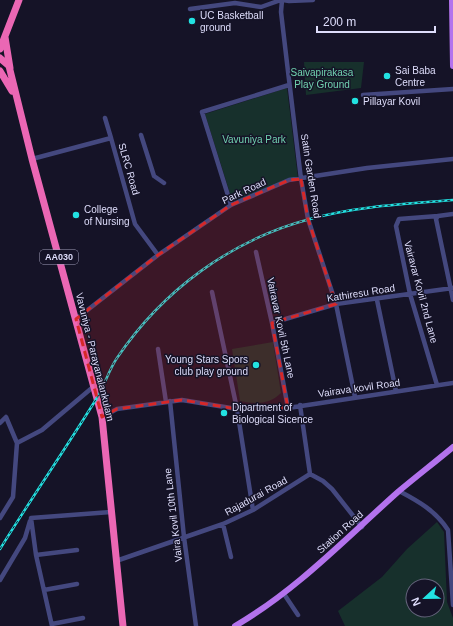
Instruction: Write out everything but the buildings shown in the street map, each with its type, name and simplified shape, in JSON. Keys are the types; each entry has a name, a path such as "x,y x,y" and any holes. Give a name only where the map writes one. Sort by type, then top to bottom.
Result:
{"highway":[{"path":"0,49 19,0"},
{"path":"5,36 13,80"},
{"name":"AA030","path":"0,58 9,66 16,98"},
{"name":"AA030","path":"0,72 6,78 16,98"},
{"name":"Vavuniya - Parayanalankulam","path":"16,98 102,417 123,626"}],"main road":[{"path":"452,0 453,66"},
{"name":"Station Road","path":"235,626 284,594 362,527 399,491 453,447"}],"street":[{"path":"190,9 235,3 261,7 282,0 313,0"},
{"name":"Satin Garden Road","path":"282,0 281,12 301,178 308,219 336,304 355,398"},
{"path":"231,205 202,112 290,85"},
{"path":"363,95 453,89"},
{"path":"105,118 111,138"},
{"path":"141,135 154,176 164,183"},
{"name":"SLRC Road","path":"32,159 111,138 135,224 158,255"},
{"name":"Park Road","path":"76,319 158,255 231,205 289,180 367,168 453,159"},
{"path":"453,214 438,216 436,219 452,288 453,300"},
{"name":"Vairavar Kovil 2nd Lane","path":"437,385 410,294 398,240 397,222 399,219 438,216"},
{"name":"Vairavar Kovil 5th Lane","path":"256,252 272,323 288,408"},
{"name":"Kathiresu Road","path":"272,323 336,304 377,300 452,288"},
{"path":"212,292 237,408 253,510"},
{"path":"377,300 396,391"},
{"name":"Vaira Kovil 10th Lane","path":"158,348 168,401 196,626"},
{"name":"Vairava kovil Road","path":"102,417 117,409 168,401 192,400 237,408 288,408 453,383"},
{"path":"18,443 42,430 93,388"},
{"path":"300,406 310,474 323,481 332,489 362,527"},
{"path":"0,423 6,417 18,443 13,497 0,518"},
{"name":"Rajadurai Road","path":"116,561 223,524 253,510 310,474"},
{"path":"399,491 422,504 442,520 448,530 453,605"},
{"path":"31,518 111,512"},
{"path":"31,518 36,555 52,625 83,618"},
{"path":"0,580 25,538 31,518"},
{"path":"223,524 231,557"},
{"path":"36,555 77,550"},
{"path":"44,590 77,584"},
{"path":"284,594 298,615"}],"highlighted area":[{"path":"301,179 308,219 336,304 272,323 288,408 237,409 182,400 117,409 102,417 76,319 158,255 231,205 289,180"}],"green space":[{"name":"Saivapirakasa Play Ground","path":"304,62 364,62 361,88 306,95"},
{"name":"Vavuniya Park","path":"287,88 298,178 233,203 205,114"},
{"name":"Young Stars Spors club play ground","path":"273,342 281,393 272,400 262,403 240,401 232,349"},
{"path":"437,522 444,532 447,602 453,618 453,626 345,626 338,611 382,577 407,549"}],"railway":[{"path":"0,549 98,396 111,368 135,333 177,290 201,271 226,254 253,240 281,228 310,219 363,208 453,200"}],"place":[{"name":"UC Basketball ground","path":"192,21"},
{"name":"Sai Baba Centre","path":"387,76"},
{"name":"Pillayar Kovil","path":"355,101"},
{"name":"College of Nursing","path":"76,215"},
{"name":"Young Stars Spors club play ground","path":"256,365"},
{"name":"Dipartment of Biological Sicence","path":"224,413"}]}
